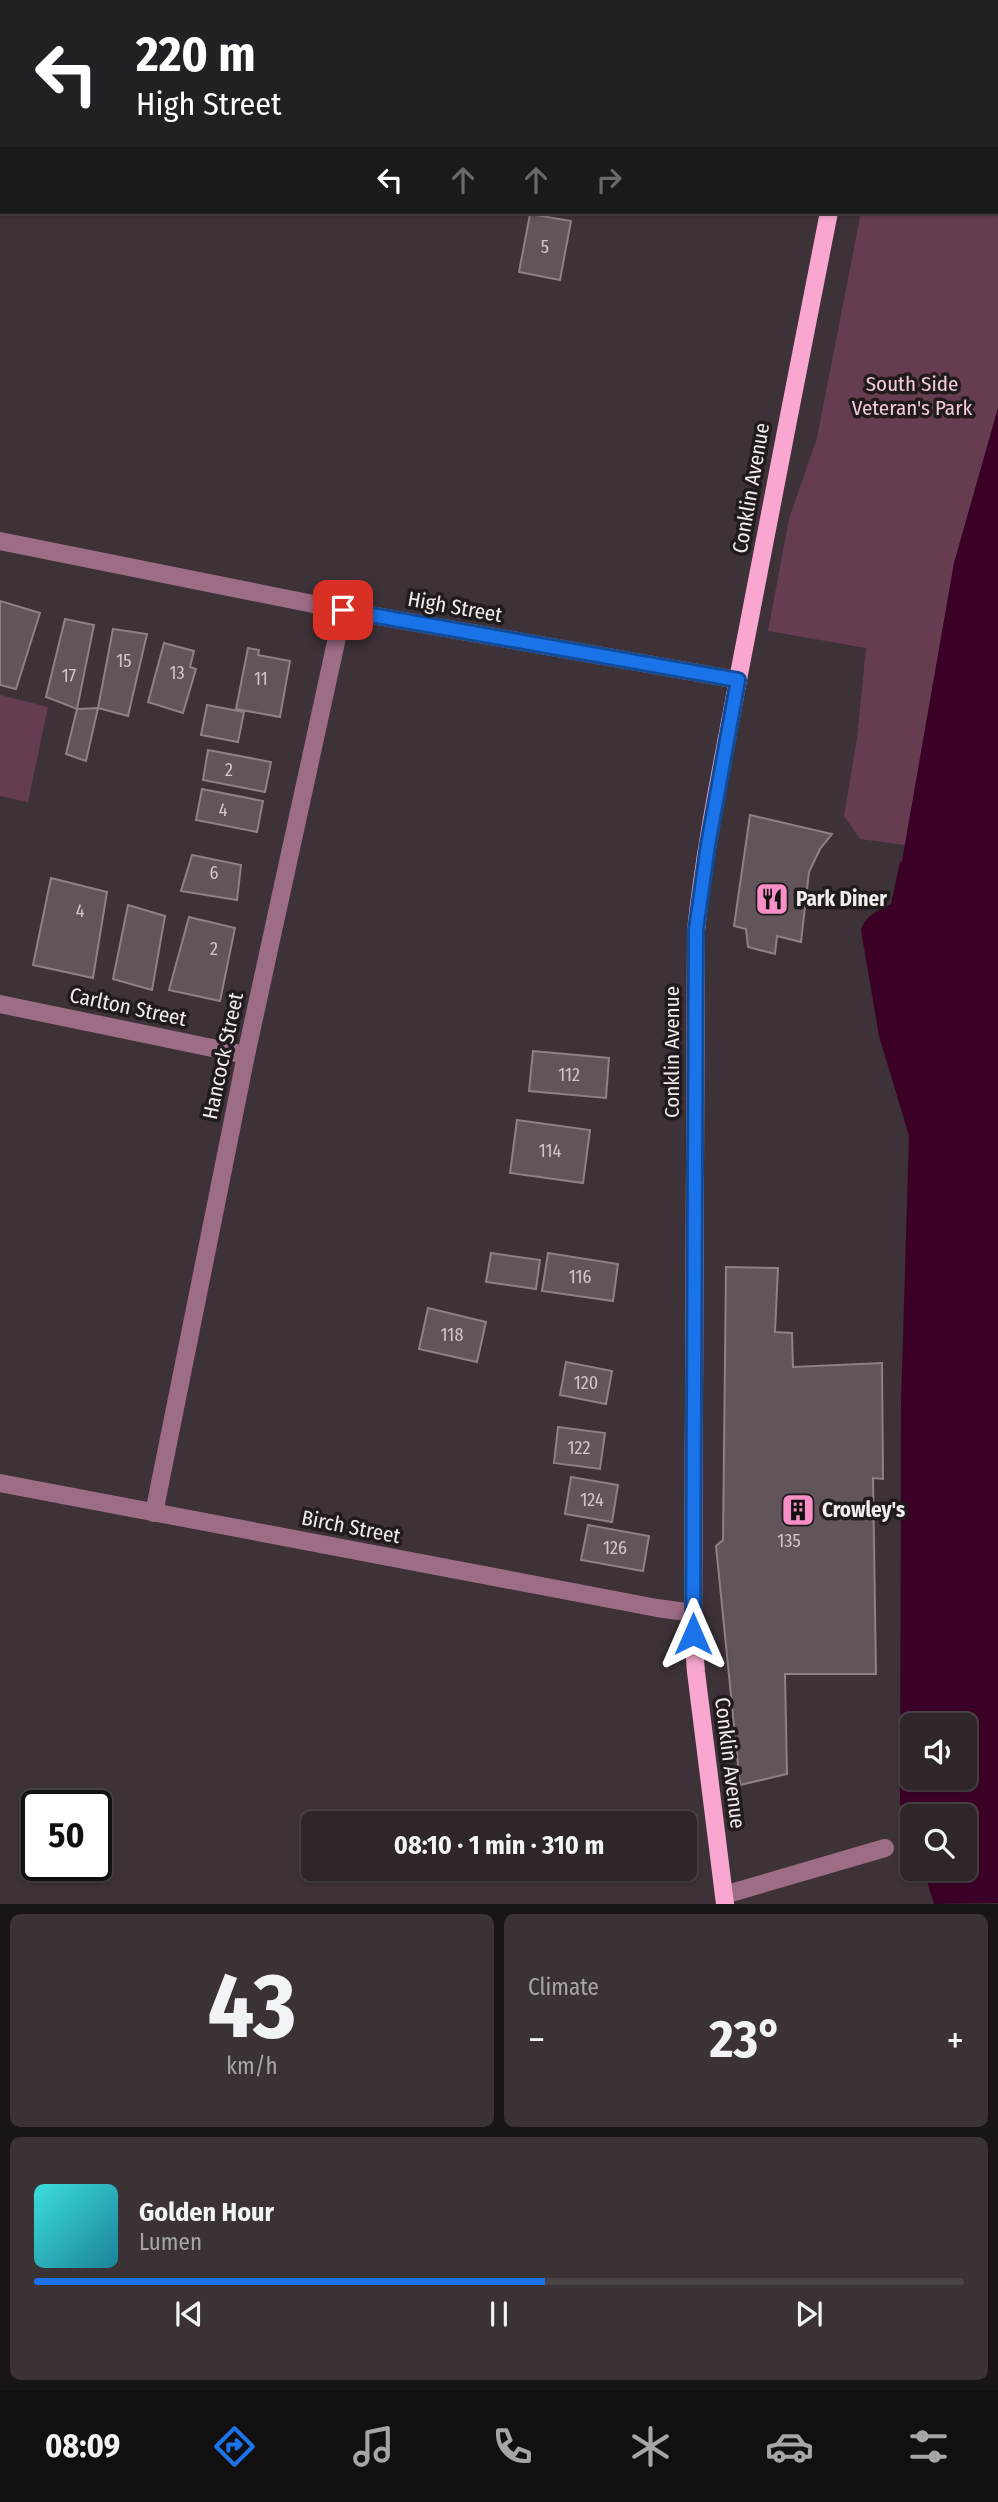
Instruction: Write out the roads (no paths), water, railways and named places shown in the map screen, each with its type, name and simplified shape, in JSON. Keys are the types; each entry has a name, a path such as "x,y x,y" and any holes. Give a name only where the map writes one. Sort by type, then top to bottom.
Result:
{"main road":[{"name":"Conklin Avenue","path":"725,1899 696,1672 693,1613 696,930 708,845 738,680 829,214"}],"street":[{"name":"High Street","path":"0,541 343,610 738,680"},
{"name":"Hancock Street","path":"154,1513 246,1055 343,610"},
{"name":"Carlton Street","path":"0,1004 246,1055"},
{"name":"Birch Street","path":"0,1483 693,1613"},
{"path":"725,1899 885,1848"}],"place":[{"name":"Park Diner","path":"772,899"},
{"name":"Crowley's","path":"798,1510"}],"park label":[{"name":"South Side Veteran's Park","path":"912,396"}]}
